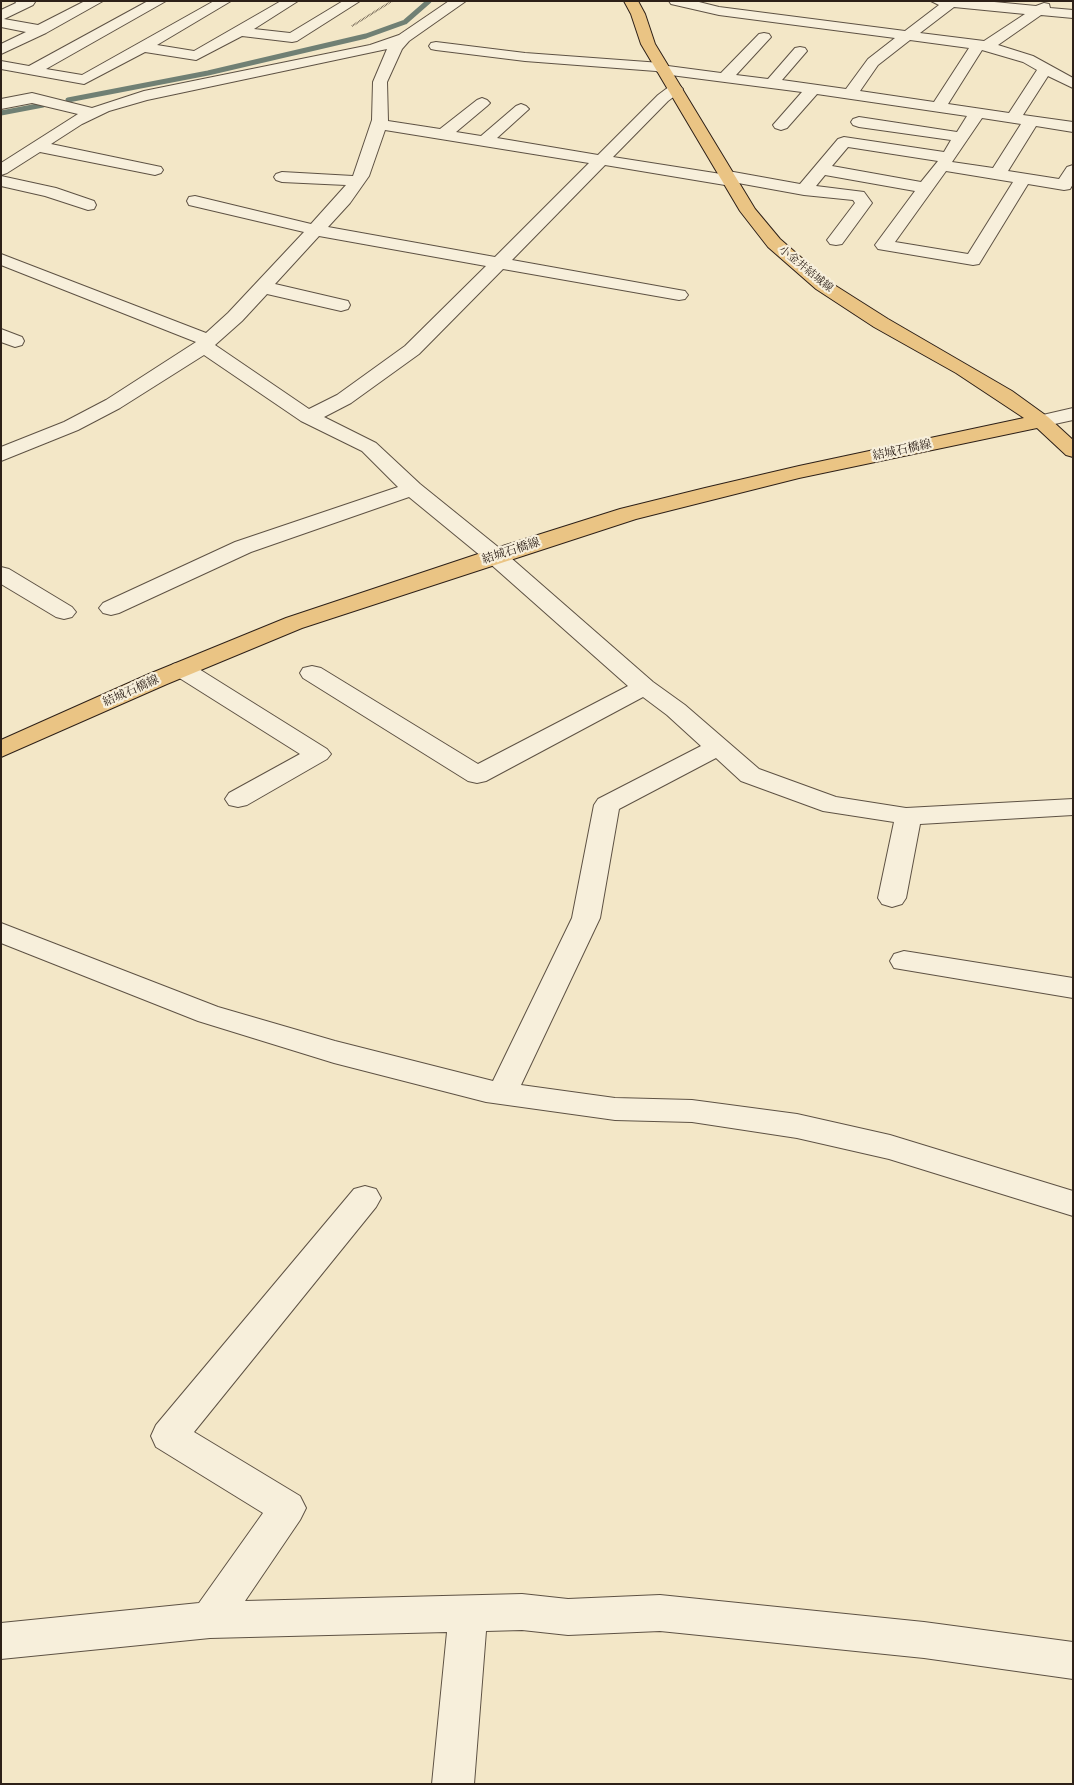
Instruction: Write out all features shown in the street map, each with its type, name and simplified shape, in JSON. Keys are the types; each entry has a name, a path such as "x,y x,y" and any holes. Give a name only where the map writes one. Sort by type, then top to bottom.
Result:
{"main road":[{"name":"小金井結城線","path":"631,1 638,14 648,44 662,68 748,211 774,243 822,284 882,323 963,369 1041,420 1073,450"},
{"name":"結城石橋線","path":"1,749 182,669 294,623 495,556 628,514 705,494 1041,420"}],"street":[{"path":"1,50 96,1"},
{"path":"32,70 159,1"},
{"path":"1,65 84,80 224,1"},
{"path":"142,48 196,56 291,1"},
{"path":"240,30 292,38 353,1"},
{"path":"1,170 36,146 104,108 144,96 374,49 404,38 459,1"},
{"path":"676,1 719,11 983,46 1028,59 1073,84"},
{"path":"938,108 983,46 1054,1"},
{"path":"1,16 26,2"},
{"path":"850,94 873,62 948,2 1073,14"},
{"path":"1,23 41,30"},
{"path":"724,78 764,37"},
{"path":"1,455 71,426 113,404 206,344 235,317 344,199 361,176 378,124 380,82 396,48 404,38"},
{"path":"436,46 525,57 662,68 878,98 1073,128"},
{"path":"771,84 800,51"},
{"path":"1013,118 1048,71 1073,67"},
{"path":"308,418 344,399 412,350 663,98 676,89"},
{"path":"781,125 813,89"},
{"path":"1,104 32,98 93,113"},
{"path":"804,190 878,98"},
{"path":"444,134 482,103"},
{"path":"485,141 521,108"},
{"path":"844,142 948,158 977,113"},
{"path":"998,174 1031,121"},
{"path":"859,122 961,137"},
{"path":"378,124 729,179 858,196 864,203 836,240"},
{"path":"36,146 155,170"},
{"path":"1023,178 973,260 884,245 942,166 998,174 1023,178 1064,185 1073,170"},
{"path":"821,169 925,188"},
{"path":"282,177 358,180"},
{"path":"1,181 50,192 88,204"},
{"path":"196,201 315,230 679,295"},
{"path":"1,258 206,344 308,418 369,447 412,488 495,556 644,687 676,710 750,774 832,805 909,816 1073,807"},
{"path":"262,287 341,305"},
{"path":"1041,420 1073,414"},
{"path":"112,608 243,547 412,488"},
{"path":"264,540 281,556"},
{"path":"1,574 64,612"},
{"path":"182,669 318,754 238,799"},
{"path":"312,673 477,776 644,687"},
{"path":"502,1093 586,918 607,805 718,747"},
{"path":"892,898 909,816"},
{"path":"1,932 208,1014 334,1052 486,1091 615,1109 692,1111 797,1126 890,1147 1073,1204"},
{"path":"904,961 1073,988"},
{"path":"210,1620 288,1508 169,1436 364,1198"},
{"path":"1,1641 210,1620 522,1612 568,1617 660,1613 924,1640 1073,1661"},
{"path":"452,1784 468,1614"}],"waterway":[{"path":"68,100 208,73 366,36 405,22 429,1"},
{"path":"1,113 43,105"}]}
